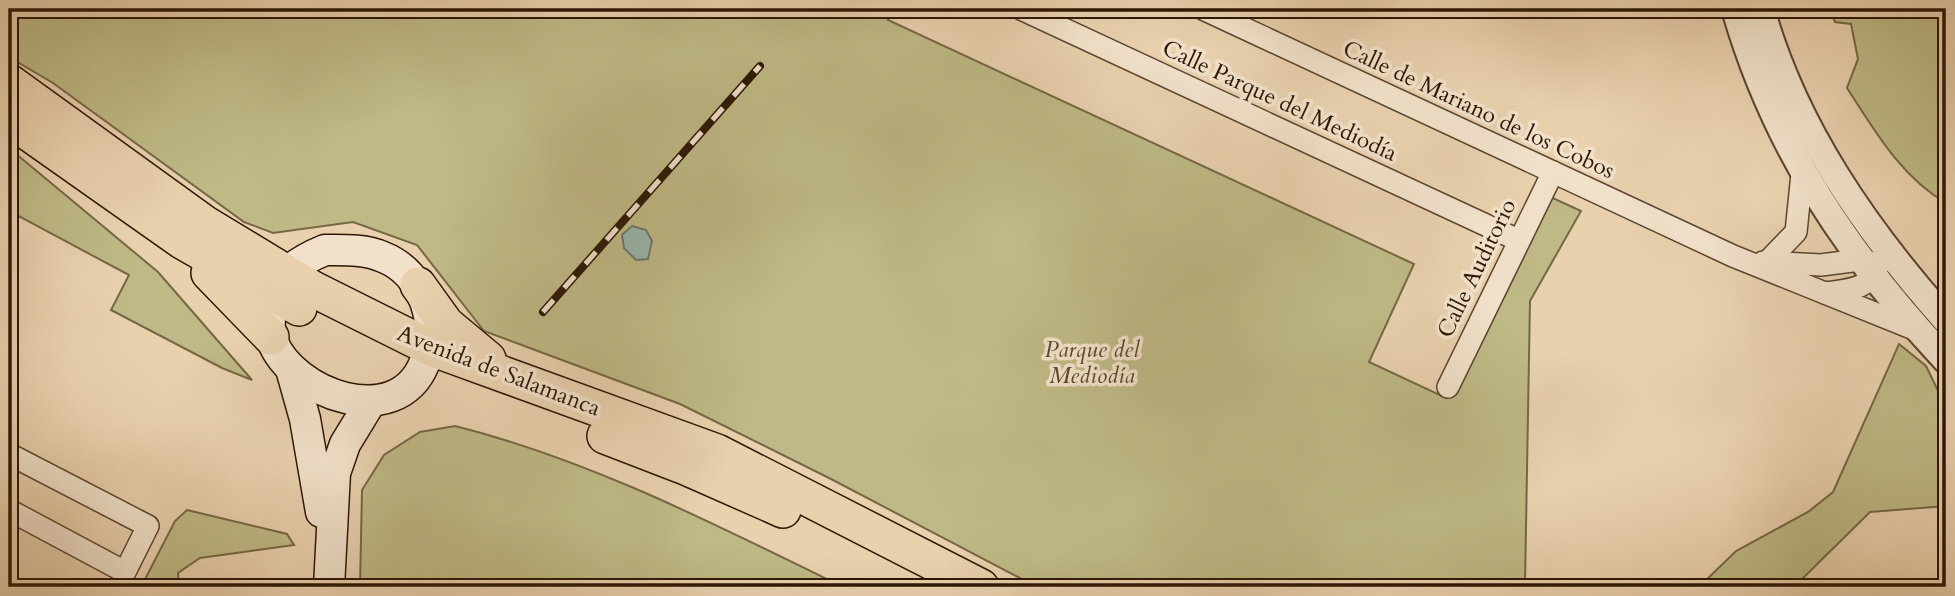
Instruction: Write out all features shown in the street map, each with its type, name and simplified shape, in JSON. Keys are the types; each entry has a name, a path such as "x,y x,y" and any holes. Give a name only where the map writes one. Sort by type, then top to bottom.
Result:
{"highway":[{"name":"Avenida de Salamanca","path":"9,82 183,208 279,284"},
{"name":"Avenida de Salamanca","path":"9,119 182,241 279,284 427,358 811,523 928,587"},
{"path":"182,241 195,261 230,293 271,337"},
{"path":"418,285 446,324 511,376"},
{"name":"Avenida de Salamanca","path":"427,358 511,376 717,452 981,587"}],"main road":[{"path":"291,369 316,386 370,403 390,398 405,388 427,358 428,309 418,285 384,257 353,250 325,250 299,260 279,284 271,337 291,369 307,428 329,554"},
{"path":"329,587 335,473 345,444 370,403"}],"street":[{"name":"Calle Parque del Mediodía","path":"1021,9 1518,240"},
{"name":"Calle de Mariano de los Cobos","path":"1203,9 1733,256 1808,281 1852,289 1879,268"},
{"path":"1735,9 1770,111 1802,174 1879,268 1919,331 1946,360"},
{"path":"1761,9 1794,101 1815,142 1880,238 1879,268"},
{"name":"Calle Auditorio","path":"1448,387 1553,172"},
{"path":"1802,174 1796,232 1808,281"},
{"path":"1767,262 1796,232"},
{"name":"Calle de Mariano de los Cobos","path":"1733,256 1767,262 1919,331"},
{"name":"Calle de Mariano de los Cobos","path":"1808,281 1879,268"},
{"path":"1879,268 1946,320"},
{"path":"9,454 148,526 122,580 9,510"}],"green space":[{"name":"Parque del Mediodía","path":"9,9 893,9 888,20 1414,264 1369,362 1446,398 1542,193 1581,211 1530,301 1525,583 1534,587 1037,587 831,479 680,404 484,331 417,245 353,222 273,233 244,222 53,83 9,57"},
{"path":"1830,9 1946,9 1946,203 1902,167 1847,88 1858,59 1851,24 1835,22"},
{"path":"9,148 158,272 252,380 222,368 111,310 129,275 9,211"},
{"path":"1899,344 1926,366 1946,407 1946,506 1870,512 1794,587 1699,587 1736,551 1808,512 1833,492"},
{"path":"455,426 506,440 605,476 701,518 843,587 445,587 422,583 421,587 360,587 362,490 384,455 420,432"},
{"path":"187,510 287,534 294,545 200,558 178,573 179,587 141,587 175,521"}],"water":[{"path":"632,226 646,230 652,241 648,259 636,260 624,248 622,235"}],"railway":[{"path":"543,312 760,66"}]}
